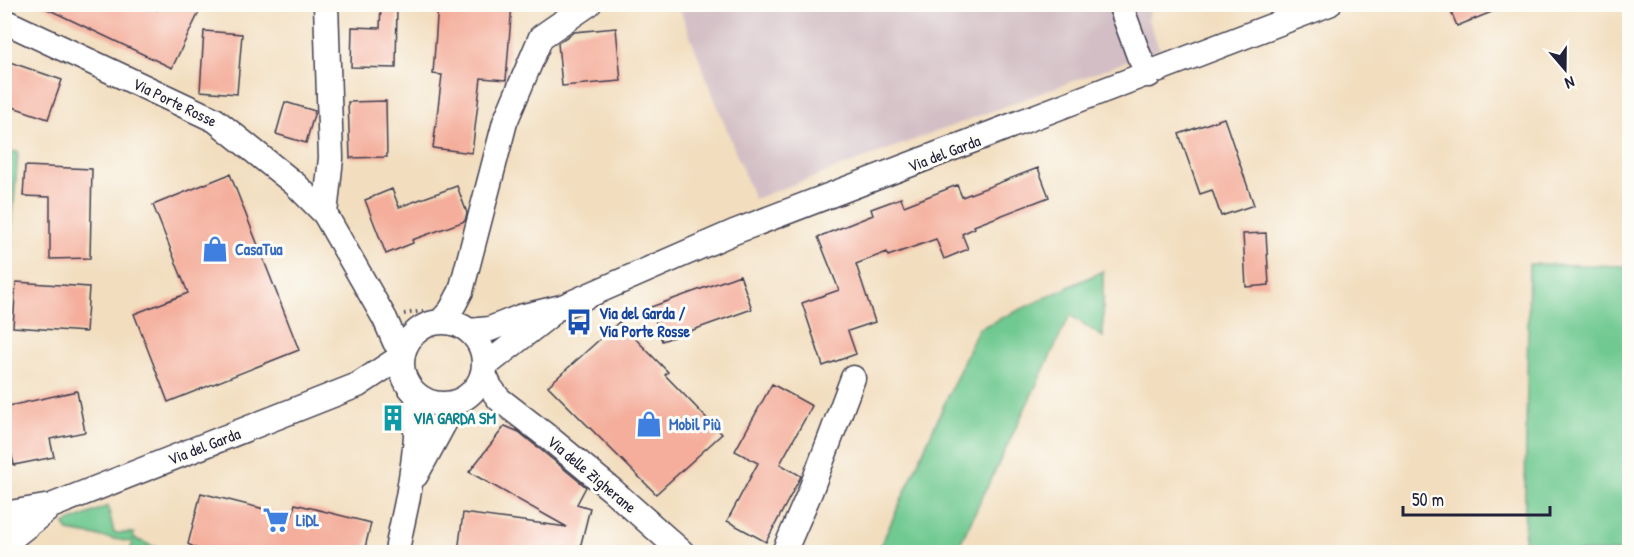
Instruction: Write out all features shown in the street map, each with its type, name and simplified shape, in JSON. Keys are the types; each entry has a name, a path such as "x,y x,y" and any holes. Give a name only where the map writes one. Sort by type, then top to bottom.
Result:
{"street":[{"path":"325,214 331,158 326,4"},
{"path":"440,322 451,310 461,291 505,122 541,37 589,4"},
{"path":"1120,4 1139,56 1149,75"},
{"name":"Via del Garda","path":"467,330 490,329 520,317 562,306 734,232 1149,75 1329,4"},
{"name":"Via Porte Rosse","path":"4,21 215,120 295,184 325,214 385,319 402,354"},
{"path":"410,485 463,398 476,388 484,369 479,344 467,330 462,315 461,291"},
{"name":"Via del Garda","path":"484,369 562,306"},
{"path":"385,319 416,331"},
{"path":"398,541 410,485 418,417 413,391 402,371 402,354 416,331 428,325 440,322 453,323 467,330"},
{"name":"Via del Garda","path":"4,514 51,506 358,385 402,354"},
{"name":"Via delle Zigherane","path":"484,369 490,387 499,399 612,490 682,552"},
{"path":"783,552 810,492 853,378"},
{"name":"Via del Garda","path":"358,385 413,391"},
{"path":"413,391 435,404 463,398"},
{"name":"Via delle Zigherane","path":"463,398 499,399"},
{"name":"Via del Garda","path":"4,544 51,506"}],"shaded area":[{"path":"678,5 1152,5 1148,20 1160,49 754,199"}],"green space":[{"path":"4,151 18,152 5,318"},
{"path":"1529,264 1629,266 1629,552 1524,552"},
{"path":"1103,271 1103,337 1070,315 956,552 878,552 978,329"},
{"path":"108,506 114,533 134,533 133,538 167,552 130,552 132,542 68,531 64,524"}],"building":[{"path":"37,4 147,4 157,10 160,4 203,4 172,68"},
{"path":"381,4 397,4 396,68 351,67 352,27 380,28"},
{"path":"438,4 512,4 506,80 481,78 472,153 433,148 442,75 433,74"},
{"path":"1448,4 1509,4 1509,5 1457,26"},
{"path":"616,28 621,81 562,86 558,43 574,32"},
{"path":"204,31 242,34 237,94 200,91"},
{"path":"4,60 62,80 48,119 4,104"},
{"path":"386,101 387,157 350,158 348,102"},
{"path":"285,102 315,111 306,143 276,134"},
{"path":"1224,118 1254,205 1221,216 1212,190 1200,194 1179,134"},
{"path":"25,166 92,169 90,258 50,259 50,197 23,196"},
{"path":"1038,168 1049,197 974,226 975,228 962,234 968,249 944,259 936,239 888,256 887,252 856,264 875,322 848,331 856,354 823,366 802,303 839,290 818,237 873,215 871,209 901,198 904,206 957,185 962,197"},
{"name":"CasaTua","path":"230,174 299,350 168,402 134,314 188,293 153,205"},
{"path":"457,186 467,213 465,221 412,240 413,243 386,254 365,200 392,189 399,207"},
{"path":"1266,233 1269,285 1246,287 1243,234"},
{"path":"740,275 752,309 662,341 651,307"},
{"path":"16,282 89,287 86,332 13,327"},
{"name":"Mobil Più","path":"619,322 668,372 665,375 722,434 656,494 548,386"},
{"path":"772,384 812,406 780,464 801,476 766,542 727,521 758,463 735,451"},
{"path":"77,391 85,432 50,439 54,457 14,465 4,421 4,407"},
{"path":"505,426 519,432 586,487 577,504 590,508 579,552 458,552 463,513 567,527 469,472"},
{"name":"LiDL","path":"201,493 292,516 295,504 371,523 364,552 203,552 188,544"}],"place":[{"name":"CasaTua","path":"215,249"},
{"name":"Via del Garda / Via Porte Rosse","path":"579,322"},
{"name":"VIA GARDA SM","path":"393,418"},
{"name":"Mobil Più","path":"649,424"},
{"name":"LiDL","path":"276,520"}]}
